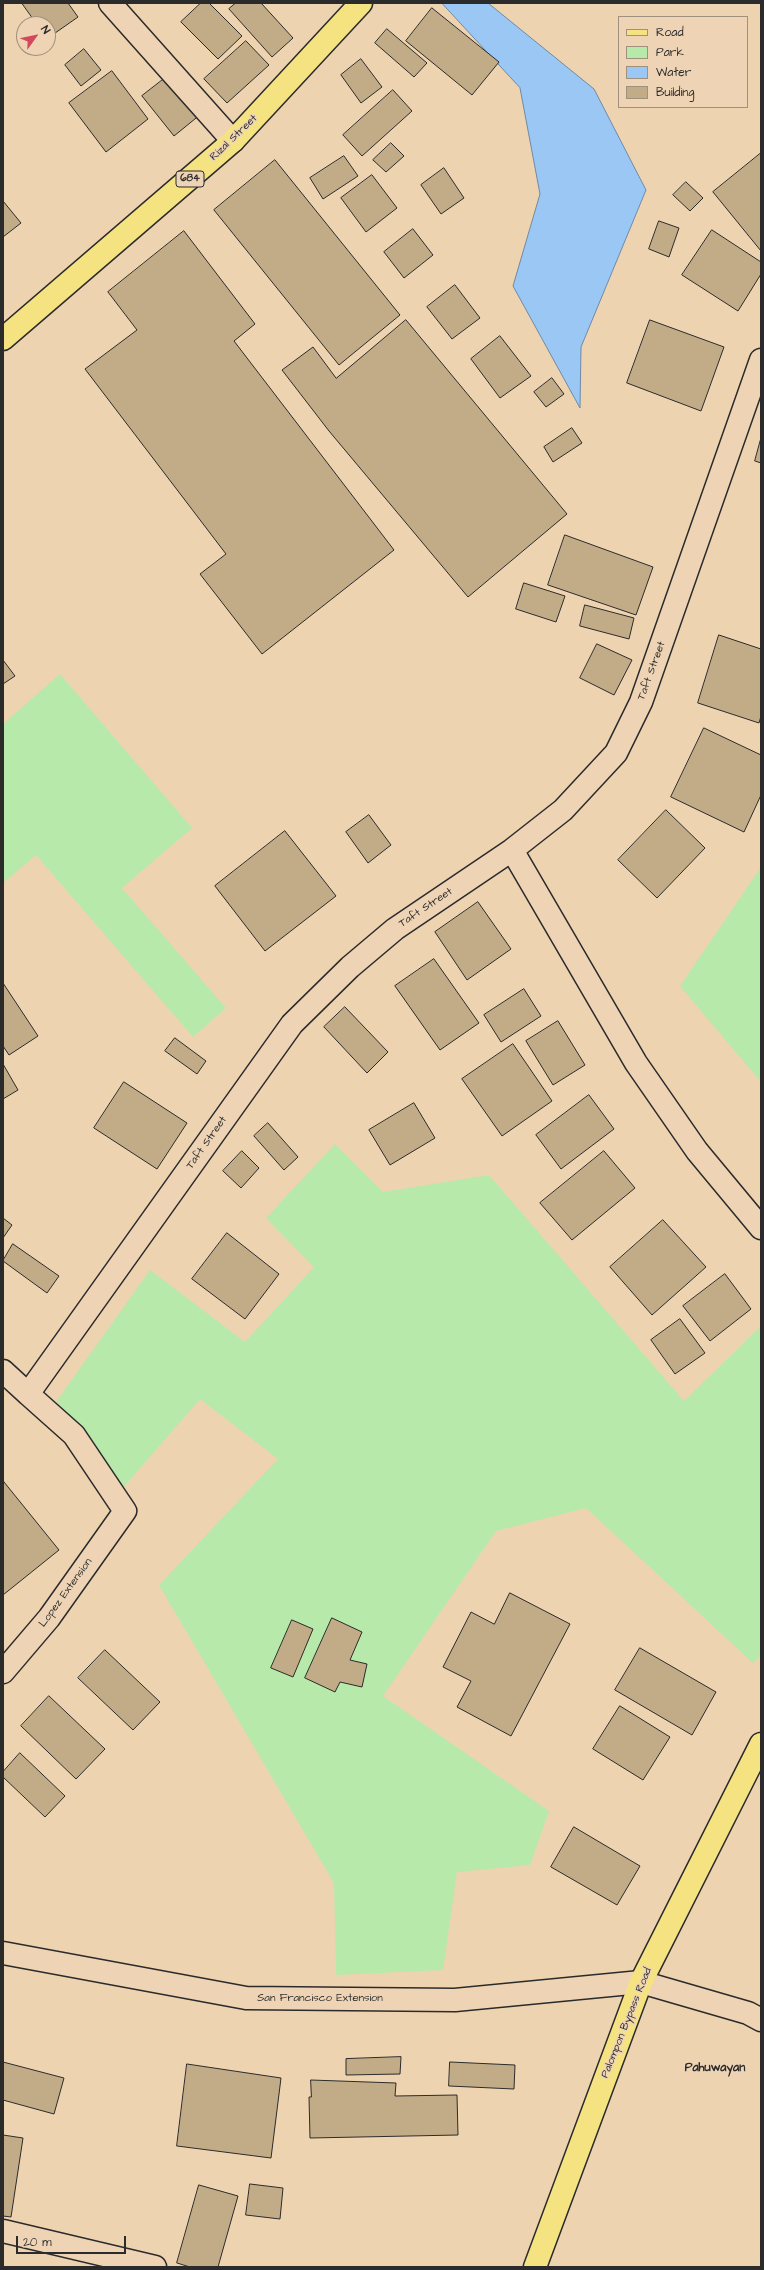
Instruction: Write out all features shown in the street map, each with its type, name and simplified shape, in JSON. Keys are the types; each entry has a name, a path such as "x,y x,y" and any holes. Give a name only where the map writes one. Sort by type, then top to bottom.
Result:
{"main road":[{"name":"Rizal Street","path":"3,338 234,141 361,3"},
{"name":"Palompon Bypass Road","path":"535,2267 641,1982 761,1744"}],"street":[{"path":"110,3 234,141"},
{"name":"Taft Street","path":"28,1394 292,1024 350,967 395,929 512,850 563,810 616,753 641,702 761,360"},
{"path":"512,850 636,1063 697,1151 761,1228"},
{"path":"3,1371 28,1394"},
{"name":"Lopez Extension","path":"3,1672 49,1618 125,1511 74,1435 28,1394"},
{"name":"San Francisco Extension","path":"3,1952 246,1998 455,2000 641,1982"},
{"path":"641,1982 748,2013 761,2020"},
{"path":"3,2231 155,2267"}],"green space":[{"path":"60,674 192,828 122,888 226,1008 193,1037 36,855 3,883 3,724"},
{"path":"761,867 761,1082 680,986"},
{"path":"335,1144 383,1192 489,1175 684,1401 761,1326 761,1655 753,1663 586,1508 496,1531 383,1696 549,1811 530,1865 457,1872 443,1970 336,1975 334,1883 159,1585 278,1459 200,1399 122,1489 56,1402 150,1270 245,1342 314,1267 266,1218"}],"water":[{"path":"442,3 488,3 594,89 646,190 581,347 580,408 513,286 540,194 520,88"}],"building":[{"path":"22,3 68,3 78,17 56,32 56,16 31,16"},
{"path":"201,3 209,3 242,36 218,59 181,22"},
{"path":"236,3 261,3 293,38 272,57 229,9"},
{"path":"432,8 499,62 472,95 406,41"},
{"path":"387,29 427,63 414,77 375,43"},
{"path":"246,41 269,65 227,103 204,79"},
{"path":"84,49 101,70 81,86 65,65"},
{"path":"361,59 382,87 361,103 341,75"},
{"path":"112,71 148,119 106,152 69,103"},
{"path":"169,75 201,114 174,136 142,96"},
{"path":"393,90 412,111 362,156 343,135"},
{"path":"391,143 404,156 386,172 373,160"},
{"path":"761,153 761,251 713,192"},
{"path":"344,156 358,176 323,199 310,178"},
{"path":"275,160 400,315 339,365 214,210"},
{"path":"444,168 464,198 441,214 421,185"},
{"path":"372,175 397,208 366,232 341,198"},
{"path":"686,182 703,198 690,211 673,195"},
{"path":"3,201 21,223 3,237"},
{"path":"659,221 679,228 669,257 649,249"},
{"path":"413,229 433,255 404,278 384,252"},
{"path":"712,230 761,262 761,274 738,311 682,275"},
{"path":"184,231 255,324 234,341 394,550 262,654 200,574 226,554 85,369 137,330 108,292"},
{"path":"455,285 480,318 452,339 427,307"},
{"path":"406,320 567,514 468,597 329,431 282,370 313,347 336,378"},
{"path":"650,320 724,347 701,411 627,383"},
{"path":"500,336 531,376 500,398 471,359"},
{"path":"552,378 564,394 546,407 534,392"},
{"path":"572,428 582,443 553,462 544,447"},
{"path":"761,438 761,463 755,461"},
{"path":"565,535 653,567 636,615 548,585"},
{"path":"524,583 565,596 556,622 516,609"},
{"path":"585,605 634,618 629,639 580,626"},
{"path":"719,635 761,649 761,716 759,723 698,703"},
{"path":"597,644 632,660 614,695 580,678"},
{"path":"3,660 15,676 3,684"},
{"path":"704,728 761,755 761,795 744,832 671,797"},
{"path":"666,810 705,848 657,898 618,860"},
{"path":"369,815 391,845 368,863 346,832"},
{"path":"285,831 336,896 265,951 215,886"},
{"path":"478,902 511,949 467,980 435,932"},
{"path":"434,959 479,1023 440,1050 395,986"},
{"path":"3,983 38,1036 9,1055 3,1046"},
{"path":"524,989 541,1016 501,1042 484,1015"},
{"path":"345,1007 388,1052 367,1073 324,1027"},
{"path":"558,1021 585,1065 553,1085 526,1041"},
{"path":"175,1038 206,1061 197,1074 165,1051"},
{"path":"513,1044 552,1101 502,1136 462,1079"},
{"path":"3,1064 18,1090 3,1099"},
{"path":"124,1082 187,1123 157,1169 94,1128"},
{"path":"589,1095 614,1129 561,1169 536,1135"},
{"path":"414,1103 435,1138 390,1165 369,1130"},
{"path":"268,1123 298,1157 284,1170 254,1136"},
{"path":"242,1151 259,1168 241,1188 223,1171"},
{"path":"604,1151 635,1188 572,1240 540,1203"},
{"path":"3,1218 12,1225 3,1238"},
{"path":"663,1220 706,1267 652,1315 610,1267"},
{"path":"227,1233 279,1274 245,1319 192,1279"},
{"path":"13,1244 59,1276 47,1293 3,1261"},
{"path":"725,1274 751,1309 710,1341 683,1306"},
{"path":"680,1319 705,1353 675,1374 651,1340"},
{"path":"4,1482 59,1550 3,1595 3,1483"},
{"path":"510,1593 570,1624 511,1736 457,1707 471,1681 443,1667 471,1612 494,1624"},
{"path":"332,1618 362,1632 350,1660 367,1664 362,1687 340,1682 335,1692 305,1678"},
{"path":"292,1620 313,1629 293,1677 271,1668"},
{"path":"640,1648 716,1692 692,1735 615,1690"},
{"path":"105,1650 160,1702 133,1730 78,1678"},
{"path":"49,1696 105,1749 76,1779 21,1726"},
{"path":"620,1706 670,1737 643,1780 593,1749"},
{"path":"20,1753 65,1796 45,1817 3,1777 3,1772"},
{"path":"574,1827 640,1866 617,1905 551,1867"},
{"path":"401,2057 400,2074 346,2075 346,2059"},
{"path":"3,2062 64,2078 54,2114 3,2100"},
{"path":"450,2062 515,2065 514,2089 449,2086"},
{"path":"187,2064 281,2078 271,2158 177,2146"},
{"path":"311,2080 396,2083 395,2096 457,2095 458,2135 310,2138 309,2097 311,2097"},
{"path":"3,2135 23,2138 11,2217 3,2216"},
{"path":"250,2184 283,2188 280,2219 246,2215"},
{"path":"199,2185 238,2196 218,2267 190,2267 177,2263"}],"district":[{"name":"Pahuwayan","path":"715,2068"}]}
